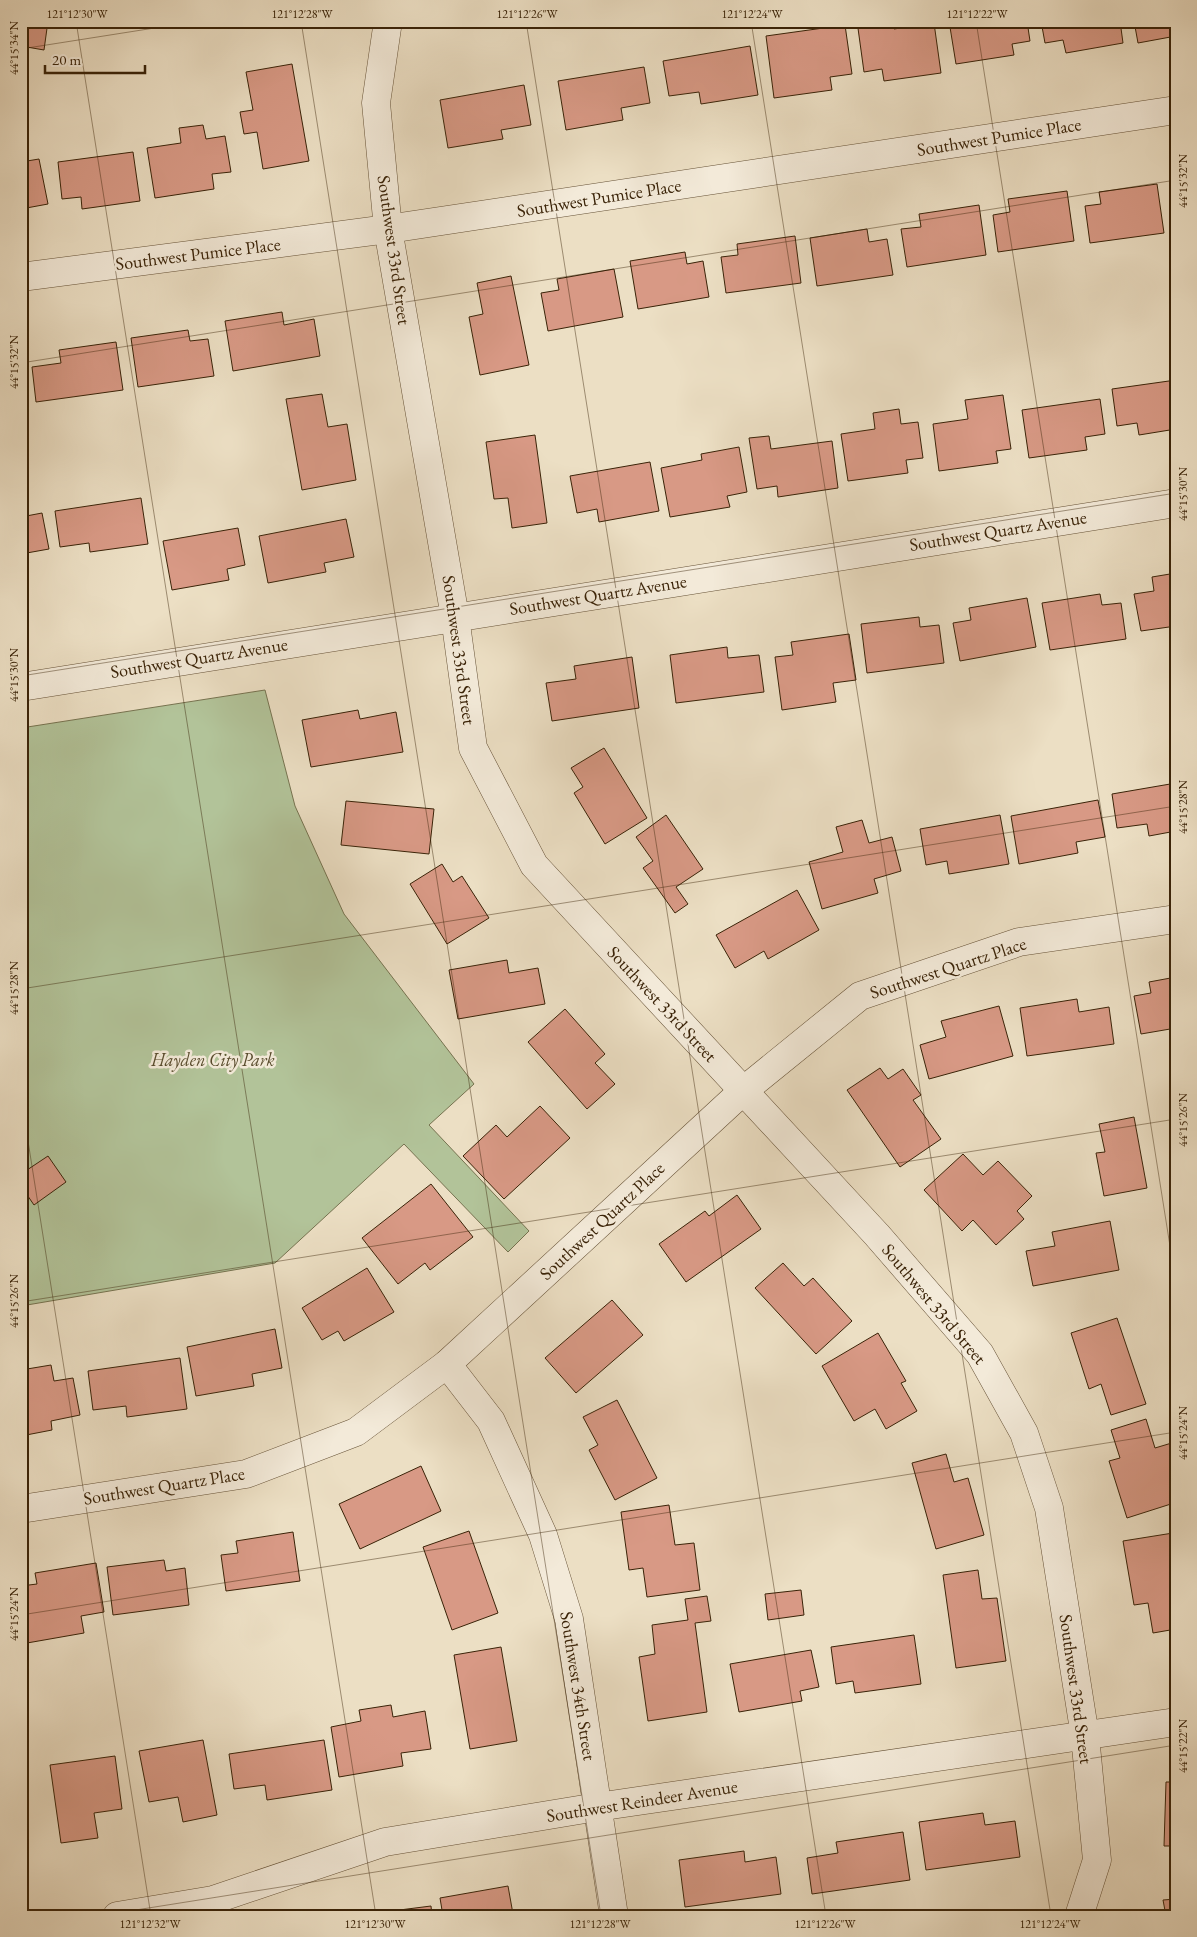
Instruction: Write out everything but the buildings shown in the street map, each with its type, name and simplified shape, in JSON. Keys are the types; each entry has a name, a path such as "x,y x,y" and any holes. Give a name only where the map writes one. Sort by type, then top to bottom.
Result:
{"street":[{"name":"Southwest 33rd Street","path":"388,21 376,103 388,229 456,617 473,748 534,865 877,1234 980,1354 1024,1433 1048,1508 1085,1736 1097,1860 1079,1916"},
{"name":"Southwest Pumice Place","path":"21,277 388,229 1176,110"},
{"name":"Southwest Quartz Avenue","path":"21,687 1176,503"},
{"name":"Southwest Quartz Place","path":"21,1509 246,1474 356,1432 447,1364 743,1091 860,996 1019,942 1176,918"},
{"name":"Southwest 34th Street","path":"447,1364 491,1421 543,1535 569,1618 614,1916"},
{"name":"Southwest Reindeer Avenue","path":"117,1916 213,1900 385,1842 597,1808 1176,1722"}],"green space":[{"name":"Hayden City Park","path":"265,690 295,806 344,914 474,1084 429,1125 529,1231 508,1252 404,1144 275,1263 21,1306 21,728"}]}
